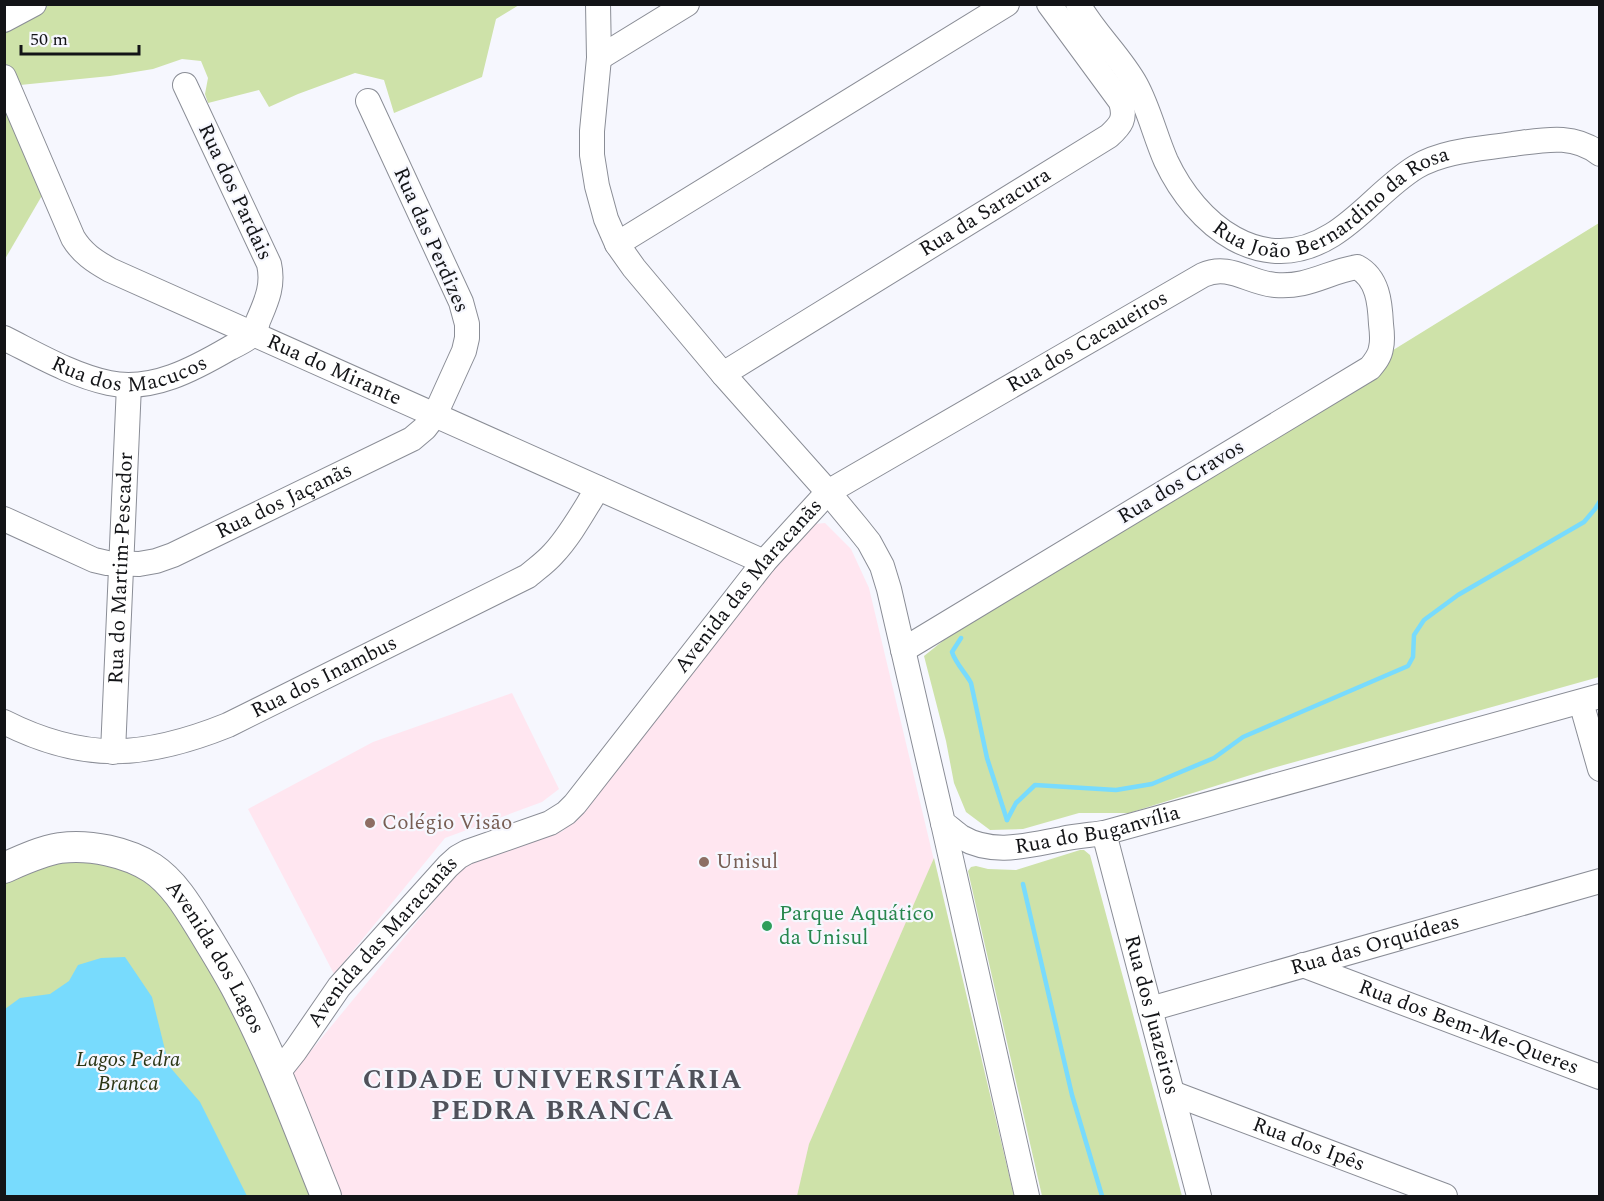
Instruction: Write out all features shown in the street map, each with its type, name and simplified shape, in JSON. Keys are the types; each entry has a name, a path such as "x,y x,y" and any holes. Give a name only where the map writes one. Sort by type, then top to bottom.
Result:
{"main road":[{"name":"Avenida dos Lagos","path":"4,868 60,849 85,848 128,856 152,868 170,884 190,911 241,996 327,1197"}],"street":[{"path":"4,20 34,4"},
{"name":"Avenida das Maracanãs","path":"276,1075 339,987 448,866 467,852 550,824 575,804 764,561 828,492 723,374 634,268 618,244 606,219 592,155 599,58 598,4"},
{"path":"599,58 687,4"},
{"path":"618,244 1007,4"},
{"name":"Rua da Saracura","path":"723,374 1117,129 1122,122 1124,112 1121,102 1049,4"},
{"name":"Rua João Bernardino da Rosa","path":"1077,4 1137,86 1167,162 1181,188 1198,211 1222,231 1244,244 1268,251 1290,251 1311,246 1332,235 1410,171 1438,158 1460,152 1539,140 1563,139 1580,142 1599,154"},
{"name":"Rua do Mirante","path":"4,77 73,238 78,248 89,258 110,270 764,561"},
{"name":"Rua dos Pardais","path":"185,85 269,264 272,284 253,334"},
{"name":"Rua das Perdizes","path":"368,101 461,302 467,324 464,351 435,415"},
{"name":"Rua dos Cacaueiros","path":"828,492 1212,271 1231,272 1273,285 1302,284 1350,268 1357,267 1364,271"},
{"name":"Rua dos Cravos","path":"903,650 1370,368 1381,350 1381,319 1375,286 1370,276 1364,271"},
{"name":"Rua dos Macucos","path":"4,338 86,376 111,384 129,385 176,377 253,334"},
{"name":"Rua do Martim-Pescador","path":"113,752 129,385"},
{"name":"Rua dos Jaçanãs","path":"4,519 94,560 121,564 156,561 184,550 412,439 435,415"},
{"name":"Rua dos Inambus","path":"4,722 22,731 66,745 86,750 113,752 154,748 200,736 228,725 519,580 543,564 555,552 598,488"},
{"path":"828,492 869,542 882,566 889,589 1027,1197"},
{"path":"1590,699 1599,769"},
{"name":"Rua do Buganvília","path":"943,823 961,837 975,844 991,847 1020,847 1063,838 1104,833 1590,699"},
{"name":"Rua dos Juazeiros","path":"1104,833 1200,1197"},
{"name":"Rua das Orquídeas","path":"1150,1009 1599,881"},
{"name":"Rua dos Bem-Me-Queres","path":"1303,965 1599,1077"},
{"name":"Rua dos Ipês","path":"1172,1093 1445,1197"}],"shaded area":[{"name":"Unisul","path":"825,523 851,549 869,588 1014,1196 339,1196 287,1080 463,866 563,831 805,525"},
{"name":"Colégio Visão","path":"512,693 559,789 542,802 445,838 334,974 248,809 373,742"}],"green space":[{"path":"39,4 519,5 496,19 482,77 394,113 384,80 355,73 269,107 259,90 208,103 205,94 208,78 201,61 182,59 153,69 110,76 20,85 5,62 4,25"},
{"path":"4,86 47,187 5,259 4,259"},
{"path":"1599,223 1599,677 1273,768 1129,813 1079,813 1023,829 990,830 966,812 954,783 946,741 924,656 974,616 1390,352"},
{"path":"1080,850 1090,855 1182,1196 1042,1196 968,871 971,867 976,866 1016,870"},
{"name":"Lagos Pedra Branca","path":"109,858 154,883 225,987 315,1196 5,1196 4,879 45,863"},
{"path":"934,858 1014,1196 797,1196 809,1144"}],"water":[{"path":"125,957 152,997 169,1066 200,1102 247,1196 5,1196 5,1009 20,998 50,994 69,981 78,965 101,958"}],"waterway":[{"path":"1007,820 1016,803 1035,785 1116,790 1152,784 1214,758 1243,737 1408,666 1413,657 1414,635 1424,620 1458,595 1584,522 1600,501"},
{"path":"961,638 952,652 971,683 987,758 1007,820"},
{"path":"1023,884 1072,1095 1102,1196"}],"place":[{"name":"Colégio Visão","path":"370,823"},
{"name":"Unisul","path":"704,862"},
{"name":"Parque Aquático da Unisul","path":"767,926"}],"district":[{"name":"CIDADE UNIVERSITÁRIA PEDRA BRANCA","path":"553,1096"}]}
